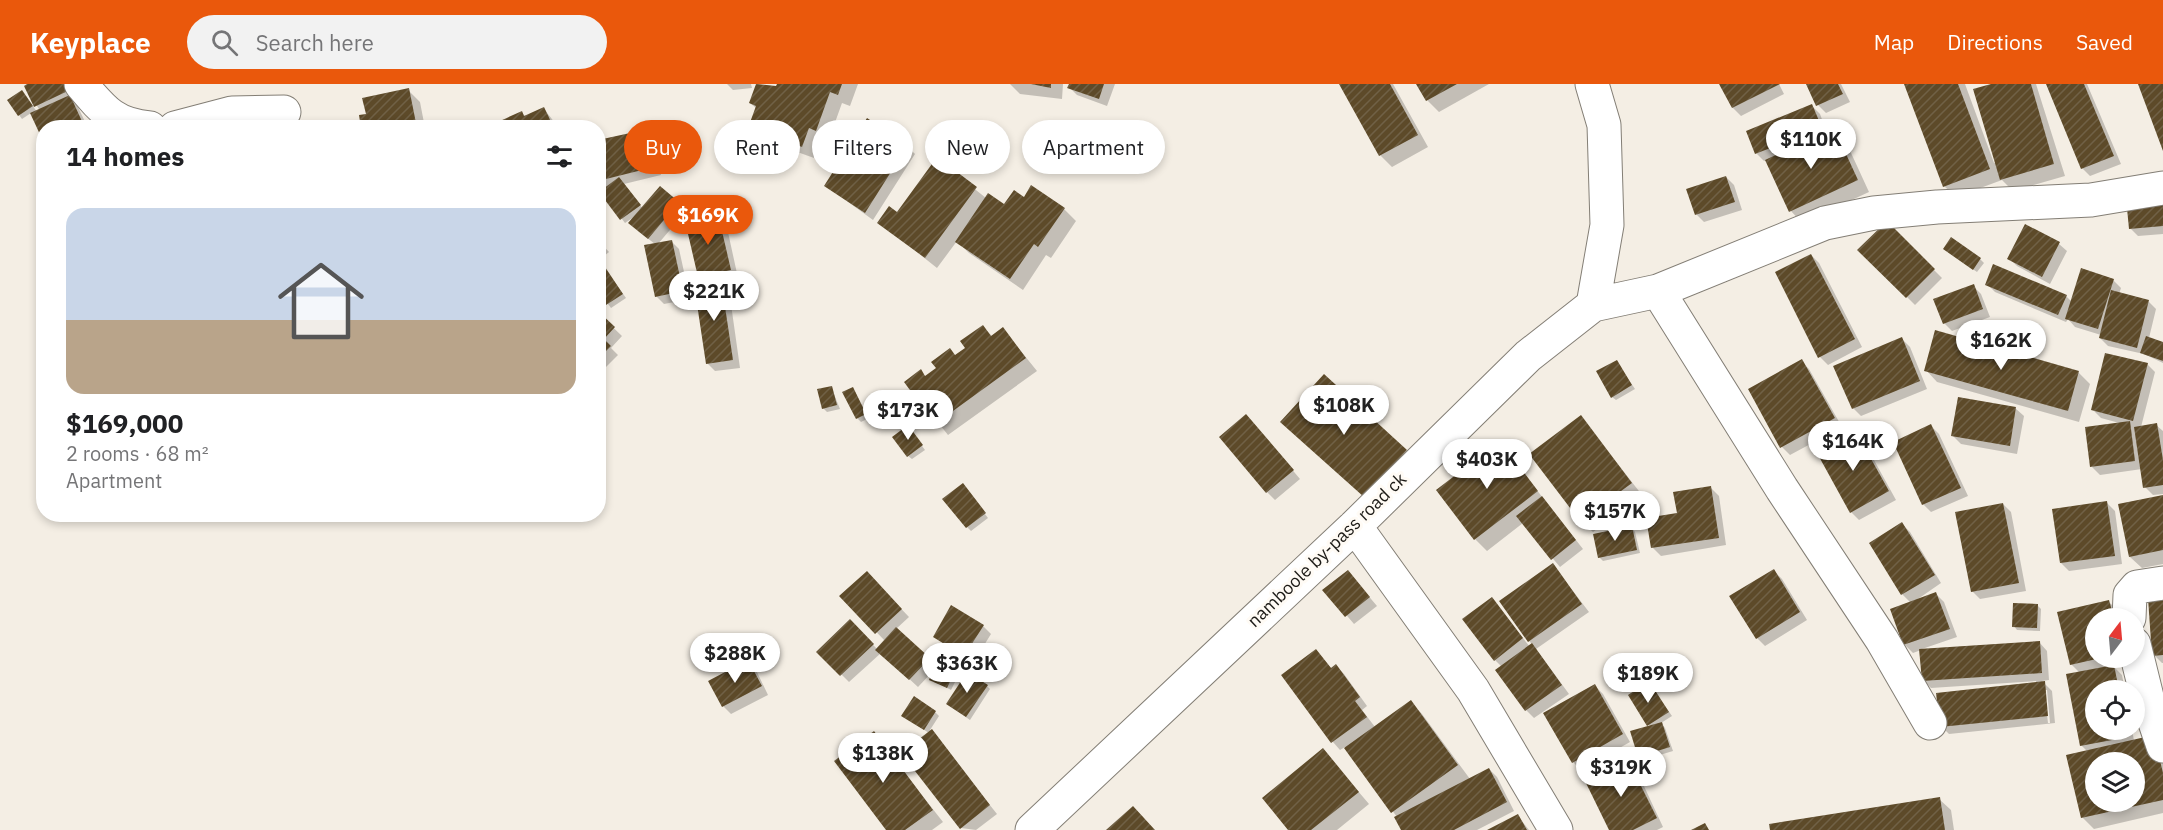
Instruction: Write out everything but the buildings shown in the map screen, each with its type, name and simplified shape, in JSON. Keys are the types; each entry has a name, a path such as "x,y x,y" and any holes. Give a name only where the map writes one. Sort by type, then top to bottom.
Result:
{"street":[{"path":"81,84 106,114 120,120"},
{"path":"1592,84 1604,125 1606,225 1593,304 1658,291 1825,223 1874,213 1937,207 2091,200 2163,188"},
{"path":"205,120 232,113 284,112"},
{"path":"1658,291 1782,489 1882,640 1930,723"},
{"name":"namboole by-pass road ck","path":"1039,828 1355,526 1528,356 1593,304"},
{"path":"1355,526 1473,690 1556,830"},
{"path":"2129,608 2130,595 2136,587 2163,582"},
{"path":"2140,668 2163,746"}]}
